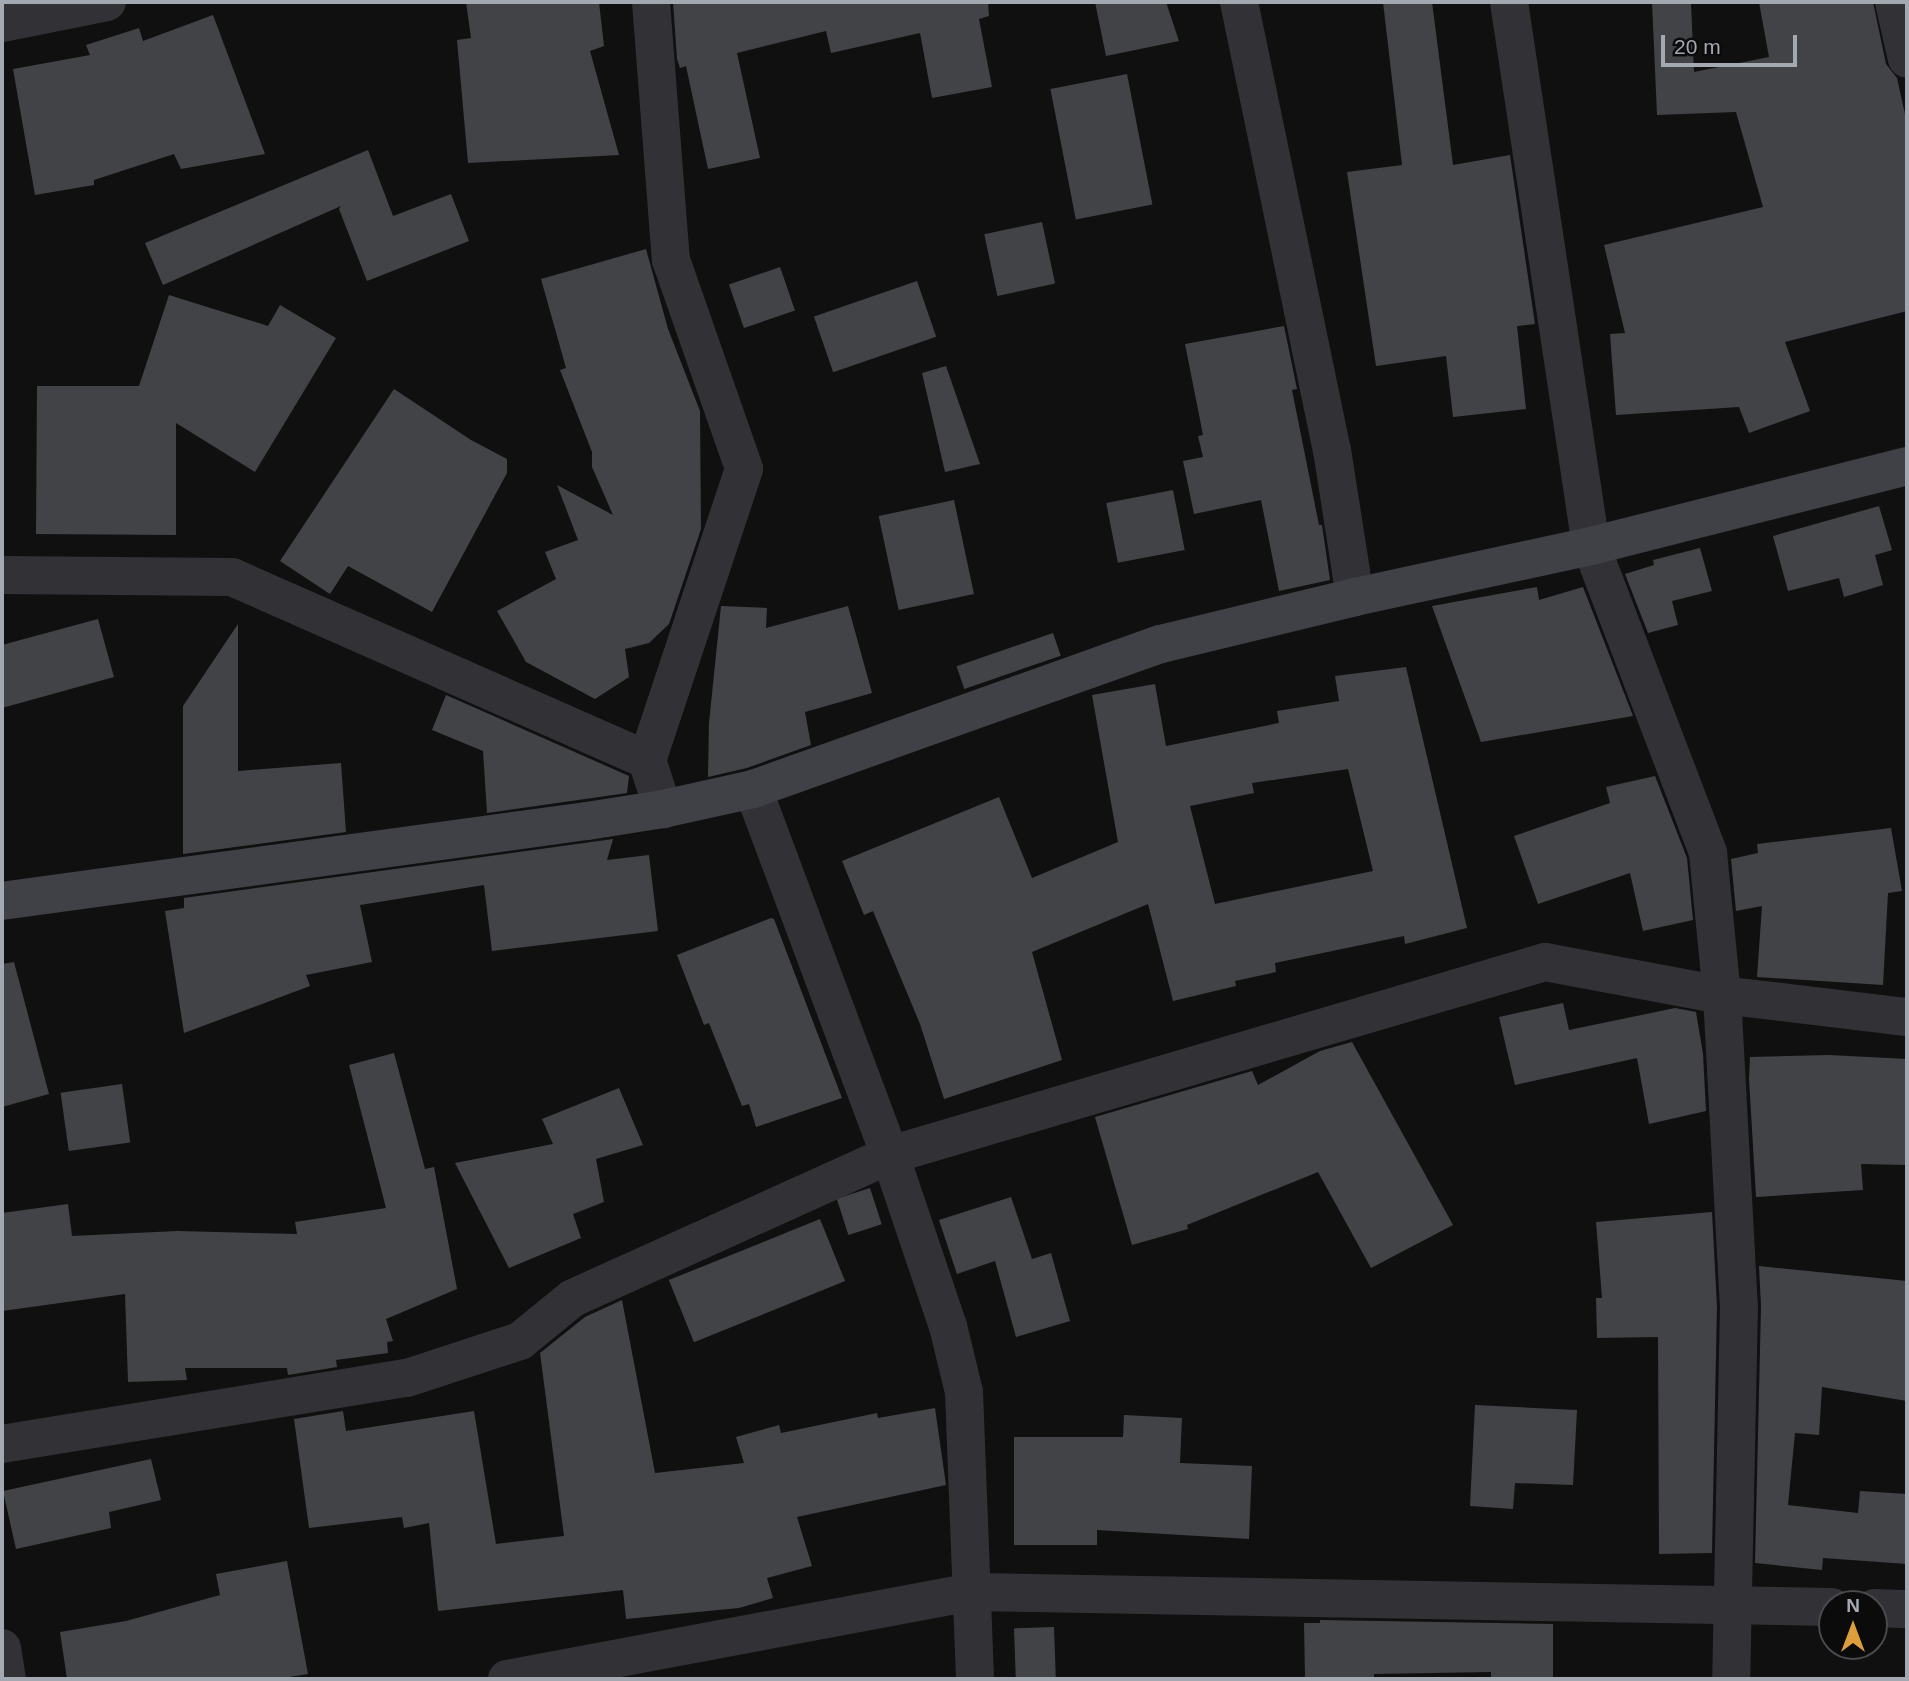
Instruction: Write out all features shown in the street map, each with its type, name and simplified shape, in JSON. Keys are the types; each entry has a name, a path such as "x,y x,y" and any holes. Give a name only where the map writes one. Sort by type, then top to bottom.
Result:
{"street":[{"path":"2,23 107,2"},
{"path":"651,2 671,260 744,469 647,760 663,809"},
{"path":"1239,2 1332,450 1355,597"},
{"path":"1509,2 1591,545 1708,853 1722,995 1739,1306 1731,1679"},
{"path":"1894,2 1907,59"},
{"path":"2,901 663,809 753,789 1161,644 1355,597 1591,545 1907,466"},
{"path":"2,575 232,577 647,760"},
{"path":"753,789 890,1155 948,1326 964,1392 975,1679"},
{"path":"2,1444 420,1374 520,1341 573,1298 890,1155 1545,962 1722,995 1907,1017"},
{"path":"507,1679 971,1592 1818,1607"},
{"path":"1888,1608 1907,1609"},
{"path":"2,1648 7,1679"}],"building":[{"path":"466,2 599,2 604,46 590,51 619,155 468,163 457,40 471,38"},
{"path":"673,2 988,2 989,16 979,19 992,87 932,98 920,33 831,53 826,31 737,53 760,158 708,169 686,66 680,68 677,59"},
{"path":"1095,2 1166,2 1179,41 1106,56"},
{"path":"1383,2 1432,2 1453,165 1510,155 1535,324 1517,326 1526,409 1453,417 1446,356 1376,366 1347,172 1402,165"},
{"path":"1652,2 1691,2 1694,72 1769,57 1759,2 1873,2 1886,64 1897,78 1907,123 1907,311 1785,342 1810,411 1749,433 1739,407 1616,415 1610,334 1625,333 1604,245 1763,207 1736,112 1657,115"},
{"path":"213,15 265,154 181,169 174,154 94,180 94,185 35,195 13,69 90,55 86,45 139,28 143,41"},
{"path":"1127,74 1152,205 1076,219 1050,89"},
{"path":"368,150 393,216 451,194 469,241 367,281 339,209 341,206 163,285 145,243"},
{"path":"1042,222 1055,284 997,296 984,234"},
{"path":"646,249 668,329 700,411 701,529 669,624 649,643 625,649 629,677 595,699 526,662 497,611 556,579 545,552 578,540 557,485 613,515 592,467 592,452 560,370 566,368 541,279"},
{"path":"780,267 795,310 744,328 729,285"},
{"path":"917,281 936,337 833,372 814,316"},
{"path":"169,295 268,326 280,305 336,338 255,472 176,423 176,535 36,534 37,386 139,386"},
{"path":"1284,326 1297,389 1292,390 1319,525 1322,525 1330,580 1279,591 1261,500 1194,514 1183,461 1203,457 1198,436 1203,435 1185,344"},
{"path":"946,366 980,464 945,472 922,373"},
{"path":"394,389 471,440 507,459 507,473 432,612 348,566 330,594 280,561"},
{"path":"1173,490 1185,550 1118,563 1106,503"},
{"path":"954,500 974,594 899,610 879,516"},
{"path":"1879,506 1892,550 1875,555 1883,585 1844,597 1839,578 1788,591 1773,536"},
{"path":"1700,548 1712,591 1672,601 1678,625 1648,633 1625,574 1654,565 1653,560"},
{"path":"1537,587 1539,600 1583,587 1633,716 1481,742 1432,606"},
{"path":"721,606 767,608 766,628 848,606 872,693 805,712 811,745 747,768 708,777 709,723"},
{"path":"98,619 114,677 2,708 2,645"},
{"path":"238,624 238,771 341,763 346,832 183,854 183,706"},
{"path":"1053,633 1061,656 964,689 957,666"},
{"path":"1406,667 1467,928 1405,944 1404,936 1275,963 1276,972 1235,981 1236,986 1173,1001 1148,904 1032,952 1062,1060 944,1099 920,1024 873,911 864,915 842,861 999,797 1032,878 1118,842 1092,695 1155,684 1166,746 1279,723 1277,711 1339,701 1335,676","holes":["1348,769 1373,871 1215,904 1190,806 1254,793 1252,783"]},
{"path":"446,695 629,776 627,793 487,813 483,751 432,730"},
{"path":"1655,776 1687,858 1693,920 1643,931 1630,873 1538,904 1514,836 1610,803 1606,787"},
{"path":"1891,828 1902,891 1888,893 1883,985 1757,977 1762,906 1736,911 1731,859 1758,853 1757,844"},
{"path":"613,839 607,860 649,855 658,931 492,951 484,885 360,905 372,962 306,975 310,986 184,1033 165,911 184,908 184,898"},
{"path":"774,919 842,1098 756,1127 749,1104 742,1106 709,1023 704,1025 677,955"},
{"path":"14,962 49,1094 2,1107 2,964"},
{"path":"1563,1003 1569,1030 1675,1008 1696,1012 1703,1054 1706,1111 1649,1124 1637,1058 1515,1085 1499,1017"},
{"path":"1352,1042 1453,1225 1371,1268 1318,1172 1187,1225 1188,1229 1132,1245 1095,1117 1252,1071 1258,1085 1320,1051"},
{"path":"394,1053 425,1169 434,1167 457,1289 386,1319 393,1341 387,1342 388,1353 336,1360 337,1367 288,1375 287,1368 185,1368 187,1380 128,1382 125,1294 2,1311 2,1213 68,1204 72,1236 177,1231 297,1234 295,1222 386,1208 349,1065"},
{"path":"1829,1055 1907,1059 1907,1165 1861,1164 1863,1190 1756,1197 1750,1057"},
{"path":"122,1084 130,1142 69,1151 61,1093"},
{"path":"619,1088 643,1145 596,1159 604,1202 573,1214 581,1238 509,1268 455,1163 553,1144 542,1119"},
{"path":"870,1188 882,1224 848,1235 837,1199"},
{"path":"1011,1197 1032,1259 1051,1253 1070,1321 1016,1337 995,1261 957,1274 939,1220"},
{"path":"1712,1212 1717,1306 1712,1553 1659,1554 1658,1337 1597,1338 1596,1298 1602,1298 1596,1222"},
{"path":"820,1219 845,1281 694,1342 669,1280"},
{"path":"1759,1266 1907,1281 1907,1401 1822,1387 1819,1435 1795,1433 1788,1505 1858,1513 1860,1491 1907,1494 1907,1564 1823,1558 1822,1570 1755,1563 1761,1306"},
{"path":"622,1300 655,1473 744,1463 736,1437 779,1425 781,1433 877,1413 878,1418 935,1408 946,1485 797,1517 812,1566 767,1578 773,1598 739,1608 626,1619 623,1590 438,1611 429,1523 404,1528 402,1517 309,1528 294,1419 343,1411 346,1431 474,1411 496,1544 564,1536 540,1353 585,1317"},
{"path":"1475,1405 1577,1410 1573,1485 1515,1483 1513,1509 1470,1506"},
{"path":"1124,1415 1182,1418 1180,1463 1252,1466 1249,1539 1097,1530 1097,1545 1014,1545 1014,1437 1123,1437"},
{"path":"151,1459 161,1500 109,1512 111,1528 16,1549 3,1491"},
{"path":"287,1561 308,1674 277,1679 67,1679 60,1632 126,1621 220,1595 216,1574"},
{"path":"1320,1620 1553,1624 1553,1679 1491,1679 1491,1672 1374,1674 1374,1679 1305,1679 1304,1623 1320,1623"},
{"path":"1054,1627 1056,1679 1016,1679 1014,1628"}]}
